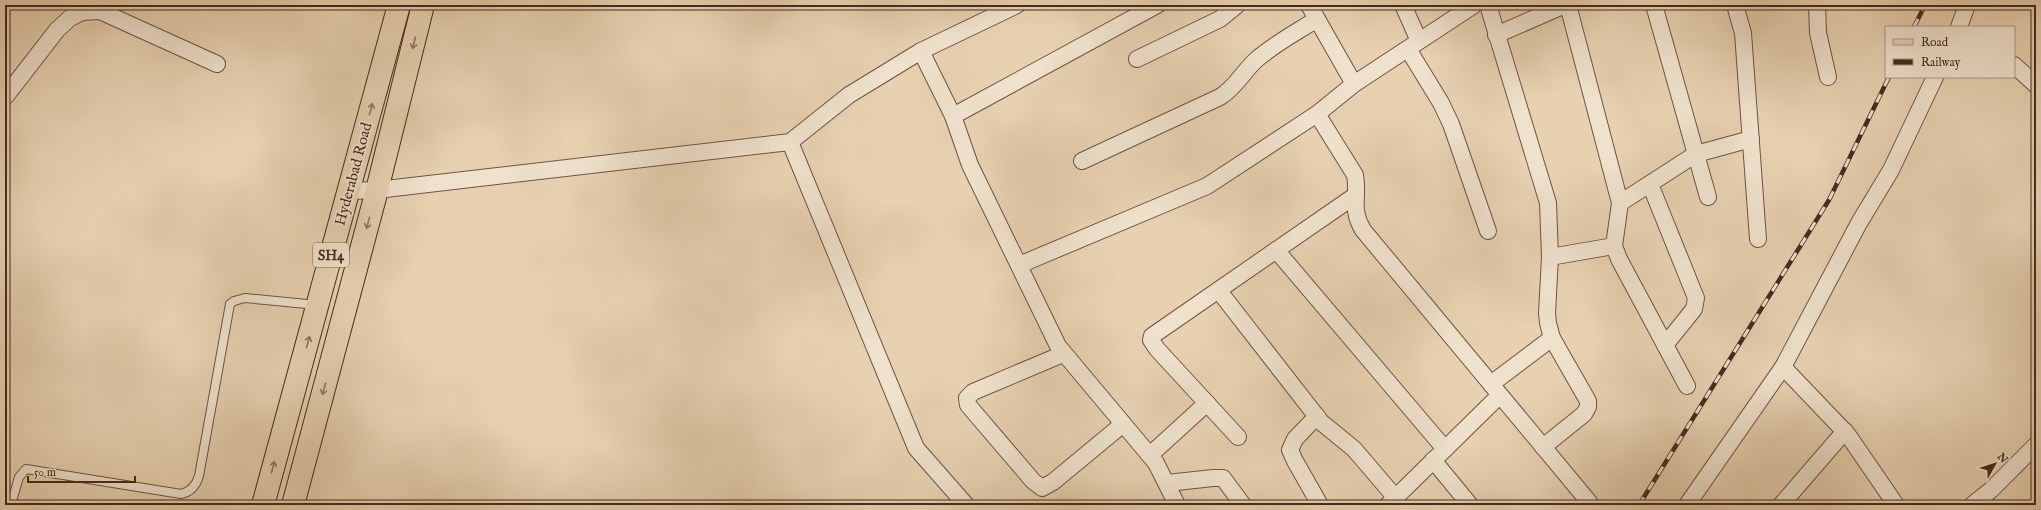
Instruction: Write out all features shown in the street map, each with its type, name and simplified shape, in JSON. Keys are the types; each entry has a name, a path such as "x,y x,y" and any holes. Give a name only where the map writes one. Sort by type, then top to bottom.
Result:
{"main road":[{"name":"Hyderabad Road","path":"263,505 399,5"},
{"name":"Hyderabad Road","path":"292,505 377,190 423,5"}],"street":[{"path":"349,191 377,190 790,142 849,95 921,51 1017,5"},
{"path":"953,116 1157,5"},
{"path":"1137,59 1220,19 1237,5"},
{"path":"1309,5 1354,84"},
{"path":"1403,5 1413,45 1451,124 1488,231"},
{"path":"1019,265 1207,186 1317,114 1354,84 1474,5"},
{"path":"1488,5 1548,203 1550,257 1547,313 1552,338 1585,396 1588,407 1584,414 1543,447"},
{"path":"1496,35 1565,5"},
{"path":"1568,5 1620,203 1614,246 1619,259 1686,386"},
{"path":"1654,5 1708,197"},
{"path":"1734,5 1743,33 1758,239"},
{"path":"1817,5 1818,33 1828,77"},
{"path":"5,97 57,30 70,18 82,12 100,11 217,64"},
{"path":"1082,161 1229,92 1249,67 1267,51 1317,19"},
{"path":"921,51 953,116 970,165 1052,336 1063,354 1150,455 1167,483 1177,505"},
{"path":"2015,66 2036,85"},
{"path":"1687,505 1783,367 1859,223 1891,170 1935,78"},
{"path":"1317,114 1355,175 1355,215 1363,230 1590,502"},
{"path":"1620,203 1696,154 1751,139"},
{"path":"790,142 916,448 966,505"},
{"path":"1650,184 1696,298 1694,308 1665,345"},
{"path":"1238,437 1157,349 1151,340 1156,332 1219,291 1276,250 1356,196"},
{"path":"1550,257 1614,246"},
{"path":"1276,250 1445,449"},
{"path":"1219,291 1317,416 1325,425 1354,449 1391,501 1445,449 1495,390 1552,338"},
{"path":"1063,354 973,392 967,398 968,405 1033,481 1042,488 1053,482 1123,424"},
{"path":"1783,367 1845,431 1888,501"},
{"path":"1150,455 1207,403"},
{"path":"1317,416 1295,439 1290,450 1294,461 1320,505"},
{"path":"1781,505 1845,431"},
{"path":"1972,505 1991,490 2036,445"},
{"path":"1433,460 1470,505"},
{"path":"1167,483 1223,478 1243,505"}],"lane":[{"path":"11,505 19,477 26,469 181,494 186,493 196,483 199,476 230,304 234,301 245,298 318,306"}],"railway":[{"path":"1914,26 1925,5"},
{"path":"1639,505 1829,200 1889,78"}]}
